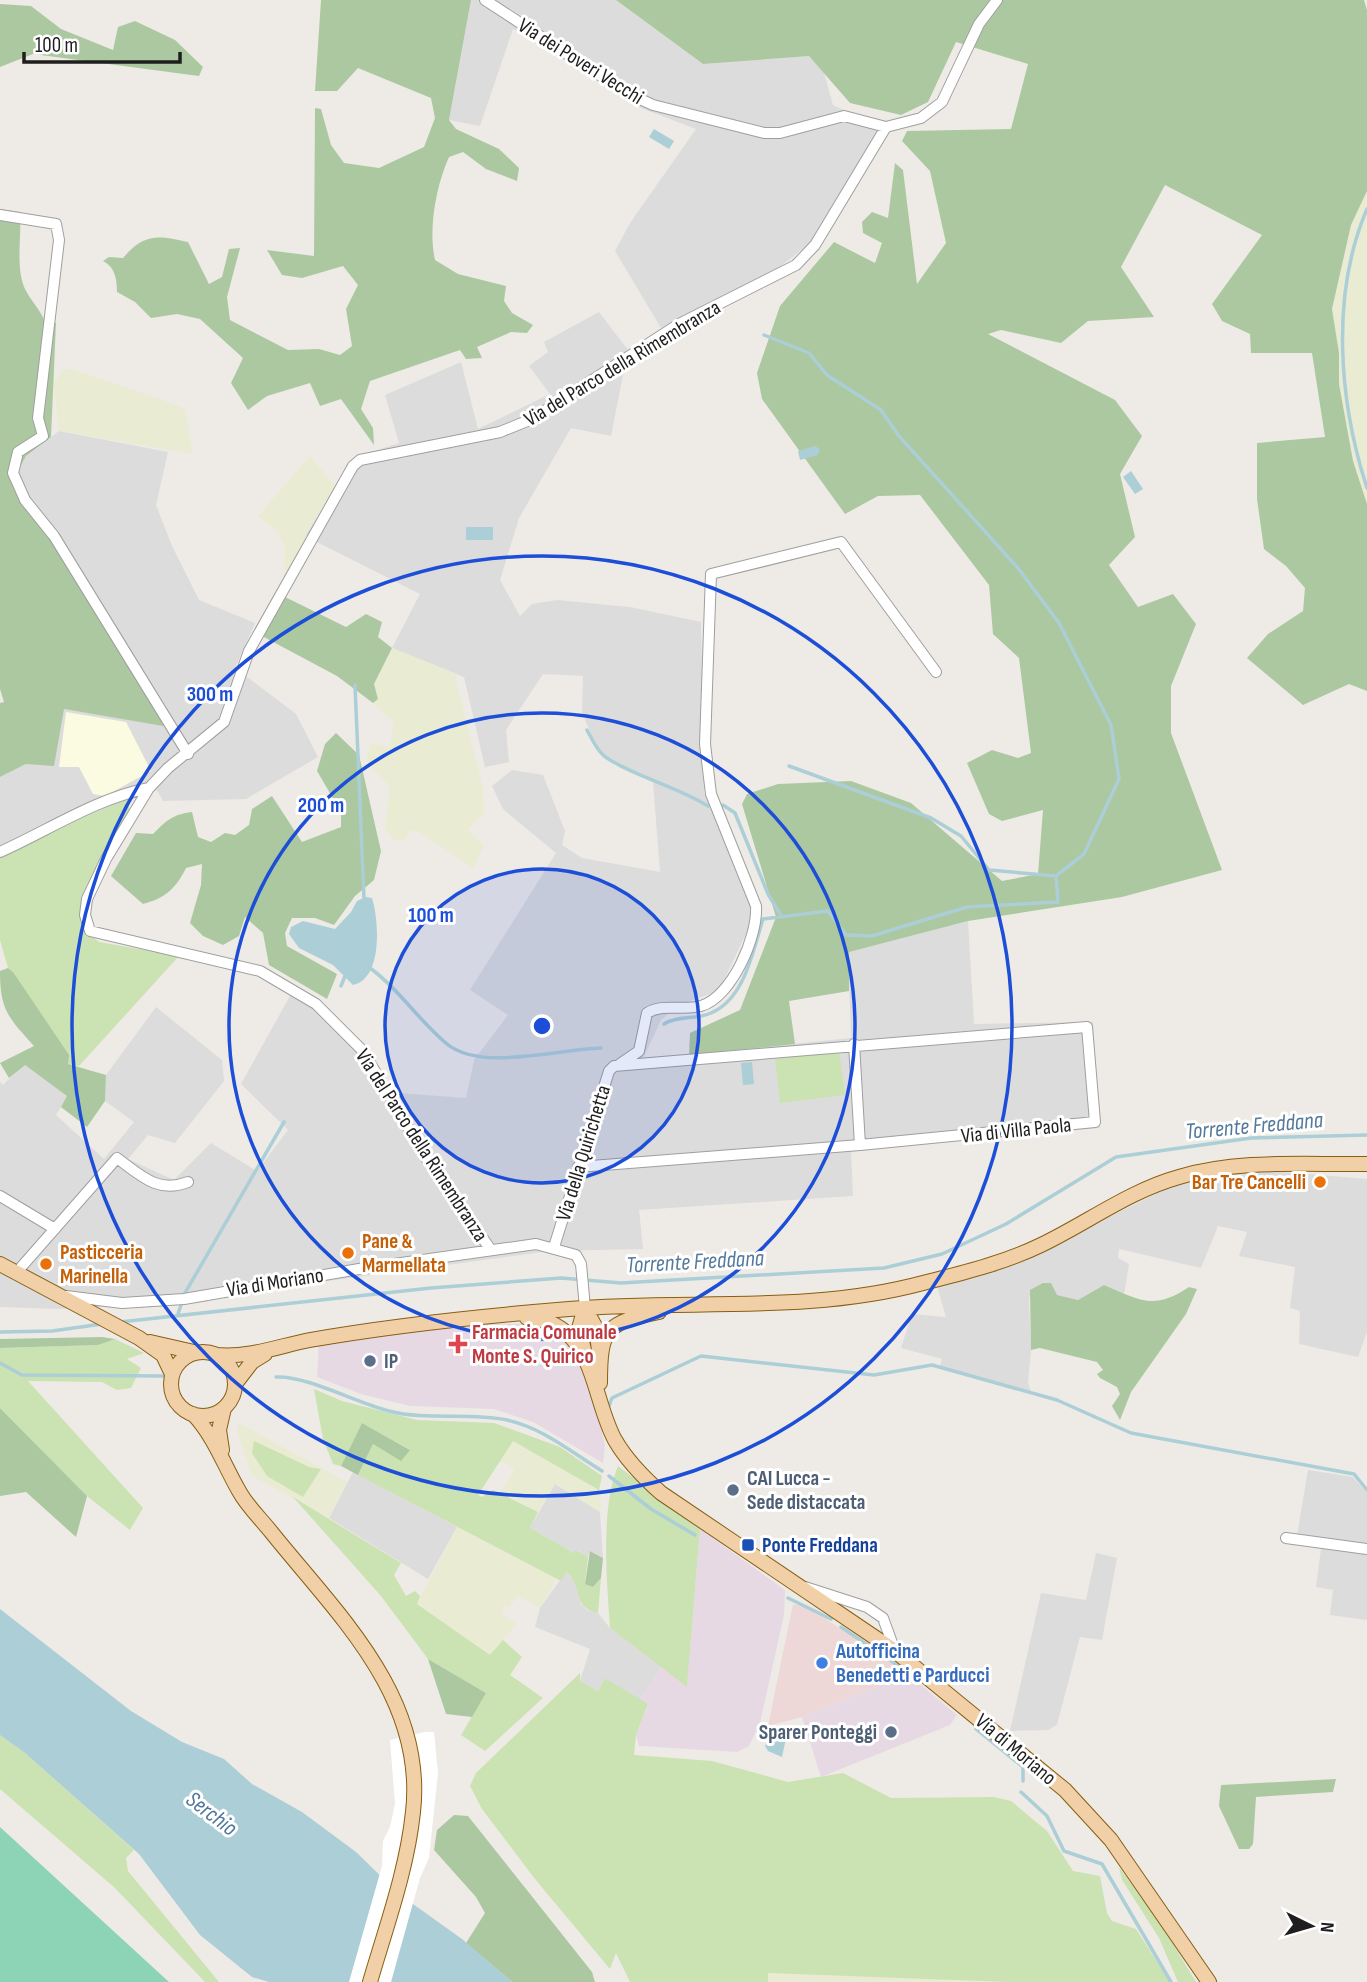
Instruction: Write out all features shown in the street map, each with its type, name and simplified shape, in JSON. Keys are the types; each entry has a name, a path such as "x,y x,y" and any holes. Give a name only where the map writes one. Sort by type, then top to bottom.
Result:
{"main road":[{"path":"139,1338 194,1352 237,1356 309,1340 506,1317 584,1302 815,1302 856,1297 919,1284 1015,1256 1163,1181 1216,1168 1367,1164"},
{"path":"0,1264 98,1313 163,1355 172,1374 174,1398 192,1414 223,1458 240,1493 375,1663 394,1696 409,1736 414,1776 413,1815 404,1863 370,1982"},
{"path":"584,1302 579,1335 593,1355 623,1320 698,1304"},
{"name":"Via di Moriano","path":"506,1317 541,1318 593,1355 599,1395 610,1429 634,1467 661,1493 895,1651 1065,1790 1119,1851 1209,1982"},
{"path":"223,1458 219,1430 224,1408 232,1397 235,1384 251,1362 273,1349"},
{"path":"172,1374 183,1359 194,1352"},
{"path":"217,1354 228,1363 235,1384"},
{"path":"192,1414 209,1415 224,1408"}],"street":[{"name":"Via dei Poveri Vecchi","path":"485,0 627,93 653,105 764,133 780,134 844,116 886,127"},
{"path":"886,127 921,118 942,102 979,24 997,0"},
{"name":"Via del Parco della Rimembranza","path":"491,1250 426,1158 363,1051 316,1004 260,971 90,931 85,915 87,899 106,859 149,788 168,768 224,723 249,650 353,466 360,460 500,432 532,419 679,324 796,265 816,245 886,127"},
{"path":"0,215 56,224 59,240 38,418 43,436 18,452 13,473 25,499 54,536 188,754"},
{"path":"614,1066 639,1051 647,1013 655,1008 700,1006 724,992 757,921 756,906 711,794 705,744 711,574 841,542 936,672"},
{"path":"0,852 99,804 127,792 149,788"},
{"name":"Via di Villa Paola","path":"579,1167 860,1145 1095,1122 1087,1027 854,1044 661,1064"},
{"path":"854,1044 860,1145"},
{"name":"Via della Quirichetta","path":"554,1247 608,1071 614,1066 661,1064"},
{"path":"16,1273 117,1158 161,1187 188,1182"},
{"path":"0,1196 55,1230"},
{"name":"Via di Moriano","path":"98,1313 120,1304 178,1300 491,1250 536,1244 554,1247"},
{"path":"554,1247 576,1255 581,1264 584,1302"},
{"path":"1286,1538 1367,1549"},
{"path":"798,1585 867,1607 883,1618 895,1651"}],"shaded area":[{"path":"471,0 616,0 703,64 819,55 833,105 882,128 810,243 767,277 661,328 615,251 630,223 696,129 641,108 513,29 480,126 449,120"},
{"path":"1367,191 1367,504 1353,461 1339,383 1339,353 1332,309 1351,225"},
{"path":"599,312 628,350 611,436 571,428 519,518 500,580 520,616 532,604 557,600 630,607 701,622 704,793 753,909 750,925 719,991 681,1004 661,1020 643,1059 851,1038 848,952 968,921 974,1024 1093,1022 1100,1128 851,1150 853,1196 639,1210 643,1249 550,1251 159,1304 58,1309 0,1307 0,1082 3,1085 24,1064 68,1096 56,1115 104,1159 134,1122 105,1101 106,1075 156,1007 222,1060 224,1081 175,1143 148,1135 128,1159 174,1180 211,1143 257,1171 288,1130 241,1084 291,994 325,1010 398,1093 466,1098 474,1060 508,1015 470,990 556,853 503,809 492,786 512,770 543,775 565,831 562,845 582,858 660,872 653,782 620,768 595,744 582,712 583,676 543,674 506,730 509,762 485,767 464,677 392,648 420,594 305,536 356,457 399,443 385,395 461,362 478,429 550,394 529,366 548,352 544,342"},
{"path":"72,369 185,408 193,454 59,431 54,384 62,370"},
{"path":"59,431 168,452 156,505 172,546 199,600 255,623 235,668 296,714 318,757 246,799 163,801 157,790 69,823 0,858 0,777 26,764 64,709 167,726 25,491 18,471 26,456"},
{"path":"310,456 336,488 305,535 308,537 290,572 284,570 285,548 278,532 258,516"},
{"path":"392,648 457,674 456,681 483,788 484,813 468,829 484,845 473,869 421,833 410,830 404,841 393,839 385,829 390,786 366,761 371,743 389,747 394,722 373,703 378,698 374,685"},
{"path":"66,712 126,722 151,771 105,796 93,794 79,767 59,767"},
{"path":"1272,1171 1367,1179 1367,1332 1358,1357 1299,1344 1300,1311 1290,1308 1295,1267 1239,1256 1247,1232 1218,1226 1201,1268 1119,1249 1118,1258 1129,1264 1124,1294 1104,1285 1078,1300 1057,1295 1029,1297 1031,1350 1028,1383 1031,1392 939,1368 942,1359 901,1348 912,1314 946,1317 937,1286 1046,1248 1170,1187 1205,1176"},
{"path":"477,1323 532,1324 549,1328 571,1345 592,1390 605,1445 603,1463 533,1422 494,1409 410,1406 361,1394 317,1377 319,1339"},
{"path":"239,1423 347,1482 329,1518 252,1476 237,1432","holes":["309,1467 321,1469 303,1497"]},
{"path":"513,1441 601,1491 600,1512 555,1484 538,1512 501,1492 515,1468 500,1461"},
{"path":"1308,1470 1353,1477 1367,1493 1367,1620 1330,1615 1333,1590 1316,1587 1322,1541 1297,1536"},
{"path":"353,1472 457,1527 428,1579 329,1518"},
{"path":"555,1484 600,1512 603,1558 591,1551 588,1557 577,1550 574,1553 530,1528"},
{"path":"457,1527 557,1579 540,1608 517,1596 509,1608 505,1605 502,1614 517,1624 490,1655 417,1603"},
{"path":"700,1529 785,1590 784,1615 760,1723 749,1746 737,1752 639,1746 636,1735 648,1705 640,1700 661,1667 687,1686"},
{"path":"1096,1553 1117,1558 1102,1640 1080,1637 1057,1725 1048,1730 1010,1731 1041,1593 1086,1600"},
{"path":"566,1572 575,1581 581,1604 587,1610 598,1613 610,1628 661,1667 640,1700 605,1678 598,1691 580,1681 590,1649 535,1627 540,1608"},
{"path":"793,1604 811,1609 908,1674 802,1717 768,1726"},
{"path":"908,1674 957,1715 950,1725 821,1777 802,1717"},
{"path":"767,1973 1002,1980 1002,1982 768,1982"}],"green space":[{"path":"321,0 471,0 449,120 456,129 499,149 519,168 517,181 486,169 463,152 449,157 440,181 435,208 433,248 435,260 458,274 506,286 504,301 512,313 533,325 527,333 511,332 477,347 482,358 466,359 460,350 370,381 361,409 373,428 374,445 341,399 320,406 310,383 267,396 248,410 231,383 243,358 200,319 177,314 151,318 135,302 117,292 114,274 103,261 109,257 123,258 138,244 152,238 188,242 209,284 222,277 229,249 240,248 227,297 230,320 288,350 319,349 340,355 352,346 346,309 358,285 343,266 302,278 282,275 267,250 314,256 315,108 321,109 331,145 344,163 379,168 424,147 435,118 431,98 358,68 337,91 315,91"},
{"path":"616,0 1364,0 1367,10 1367,191 1351,225 1332,309 1339,353 1339,384 1353,461 1367,504 1367,691 1349,684 1303,705 1247,658 1268,634 1303,611 1305,588 1286,566 1264,549 1257,499 1257,443 1325,437 1312,353 1251,353 1250,334 1222,321 1212,304 1262,235 1165,185 1121,267 1154,317 1088,321 1061,343 1001,330 988,334 1115,400 1142,436 1120,474 1135,537 1109,565 1138,607 1173,594 1196,624 1171,686 1171,733 1222,870 1122,897 968,921 849,952 849,991 789,1001 795,1044 689,1055 690,1033 740,1010 776,917 742,804 747,794 778,784 851,781 911,803 1002,881 1038,874 1043,810 1002,821 989,814 967,763 992,750 1018,758 1031,753 1019,658 993,634 989,585 920,495 878,496 845,514 762,399 757,373 780,306 834,242 875,263 882,243 863,233 862,222 872,212 888,218 895,163 903,170 917,284 946,243 930,171 902,141 907,131 1011,129 1028,64 956,42 928,102 901,115 850,103 809,56 703,64"},
{"path":"0,4 31,6 61,29 113,50 118,27 135,21 175,40 203,67 199,76 33,54 0,67"},
{"path":"0,209 20,212 22,280 45,322 56,323 51,437 26,456 18,471 25,491 169,727 64,709 54,766 26,764 0,777 0,703 4,702 0,689"},
{"path":"283,596 346,627 366,614 382,622 378,637 392,648 374,684 378,699 373,703 337,676 262,636"},
{"path":"336,733 359,755 381,851 374,880 355,896 334,925 315,918 292,918 285,933 287,946 337,974 327,999 269,965 263,933 245,917 239,936 223,945 203,936 190,923 201,885 202,864 186,868 169,891 158,899 143,904 111,876 136,833 153,834 180,814 192,812 198,837 211,842 225,833 235,835 249,825 252,809 272,796 302,842 341,827 341,812 317,771 325,744"},
{"path":"129,799 129,810 83,901 84,929 99,942 179,956 79,1066 68,1064 13,972 8,968 0,940 0,858 69,823"},
{"path":"8,968 69,1055 68,1064 106,1075 105,1101 87,1127 61,1107 67,1096 25,1065 9,1078 0,1063 34,1046 12,1021 4,1005 0,971"},
{"path":"839,1051 845,1095 780,1103 775,1059"},
{"path":"1043,1283 1051,1283 1057,1295 1078,1300 1104,1285 1146,1301 1166,1299 1189,1287 1197,1289 1186,1314 1131,1392 1120,1420 1112,1406 1120,1394 1117,1387 1097,1374 1103,1370 1097,1362 1040,1348 1031,1350 1030,1290"},
{"path":"0,1339 115,1339 98,1345 0,1348"},
{"path":"115,1339 144,1353 127,1359 141,1368 131,1388 117,1390 102,1382 28,1381 143,1508 130,1530 87,1496 0,1408 0,1348 97,1345"},
{"path":"314,1389 342,1401 417,1420 494,1423 560,1447 602,1476 599,1490 513,1441 478,1495 482,1497 493,1490 538,1512 530,1528 574,1553 576,1550 588,1557 585,1583 593,1587 601,1578 598,1613 584,1606 572,1578 566,1572 561,1581 358,1475 373,1444 401,1460 409,1449 362,1423 341,1466 333,1464 323,1439"},
{"path":"0,1408 87,1496 76,1537 26,1492 0,1496"},
{"path":"362,1423 410,1450 401,1461 373,1444 358,1475 341,1466"},
{"path":"254,1441 309,1467 321,1469 303,1497 267,1476 252,1453"},
{"path":"618,1466 700,1529 687,1687 610,1628 606,1567 607,1524 612,1484"},
{"path":"293,1497 401,1563 394,1575 406,1596 415,1591 420,1596 417,1604 490,1655 503,1640 522,1657 510,1675 543,1698 485,1751 461,1735 486,1693 428,1659 381,1596"},
{"path":"590,1551 603,1558 601,1578 593,1587 585,1584"},
{"path":"428,1659 486,1693 472,1717 446,1714"},
{"path":"580,1673 580,1681 598,1691 605,1678 648,1704 636,1735 634,1755 712,1761 788,1782 843,1773 891,1798 994,1797 1011,1801 1047,1831 1073,1871 1100,1876 1107,1913 1112,1921 1136,1929 1170,1982 1009,1982 768,1973 768,1982 630,1982 616,1953 610,1969 535,1879 482,1809 470,1786 476,1773"},
{"path":"0,1735 25,1753 134,1850 126,1858 128,1871 219,1982 205,1982 115,1888 0,1789"},
{"path":"1336,1779 1333,1792 1256,1797 1253,1844 1249,1849 1239,1849 1219,1806 1221,1785"},
{"path":"454,1815 468,1816 592,1972 595,1982 512,1982 466,1943 485,1913 476,1897 434,1850 437,1830"},
{"path":"0,1827 169,1982 0,1982"},
{"path":"1119,1867 1164,1929 1196,1982 1178,1982 1159,1938 1122,1880"}],"water":[{"path":"654,129 674,141 669,149 649,137"},
{"path":"815,446 820,449 818,455 800,460 798,451"},
{"path":"1131,471 1143,489 1135,494 1123,477"},
{"path":"466,527 493,527 493,540 466,540"},
{"path":"366,897 372,898 376,920 374,961 363,980 353,985 333,965 299,948 289,934 291,927 303,921 335,929 357,901"},
{"path":"752,1062 754,1084 743,1085 741,1063"},
{"name":"Serchio","path":"0,1609 131,1711 182,1742 224,1759 252,1784 302,1812 356,1852 399,1894 462,1939 512,1982 269,1982 252,1977 200,1935 139,1854 25,1753 0,1735"},
{"path":"772,1734 786,1738 782,1757 768,1751 765,1746"}],"pier":[{"path":"434,1732 438,1773 429,1858 420,1878 391,1982 349,1982 382,1866 383,1841 390,1827 395,1804 390,1740"}],"waterway":[{"path":"1367,209 1355,242 1343,312 1345,385 1357,455 1367,488"},
{"path":"764,335 809,353 827,375 881,410 899,436 1018,568 1059,623 1111,725 1119,779 1084,854 1056,876"},
{"path":"355,685 364,898"},
{"path":"587,730 599,750 610,760 708,806"},
{"path":"789,766 931,818 961,836 989,870 1056,876"},
{"path":"723,805 735,813 768,894 782,917"},
{"path":"664,1024 675,1019 711,1013 732,997 746,972 763,919 828,911 846,935 872,936 967,907 1058,902 1056,876"},
{"path":"370,968 437,1035 462,1052 480,1057 500,1058 601,1048"},
{"path":"341,986 345,976"},
{"path":"178,1314 185,1293 284,1122"},
{"name":"Torrente Freddana","path":"120,1322 431,1288 561,1278 621,1283 884,1268 942,1254 1006,1224 1116,1157 1251,1138 1367,1135"},
{"name":"Torrente Freddana","path":"0,1332 52,1331 102,1324"},
{"path":"609,1406 612,1398 701,1356 874,1375 932,1365 1057,1400 1131,1433 1354,1474 1367,1490"},
{"path":"0,1363 22,1375 163,1376"},
{"path":"276,1377 301,1380 403,1414 507,1420 556,1441 602,1471"},
{"path":"609,1476 651,1509 695,1535"},
{"path":"788,1598 831,1619"},
{"path":"841,1627 906,1671"},
{"path":"976,1729 1023,1767 1023,1781"},
{"path":"1021,1792 1047,1816 1064,1851 1102,1864 1171,1982"}],"place":[{"name":"Bar Tre Cancelli","path":"1320,1182"},
{"name":"Pane & Marmellata","path":"348,1253"},
{"name":"Pasticceria Marinella","path":"46,1264"},
{"name":"Farmacia Comunale Monte S. Quirico","path":"458,1344"},
{"name":"IP","path":"370,1361"},
{"name":"CAI Lucca - Sede distaccata","path":"733,1490"},
{"name":"Ponte Freddana","path":"748,1545"},
{"name":"Autofficina Benedetti e Parducci","path":"822,1663"},
{"name":"Sparer Ponteggi","path":"891,1732"}]}
